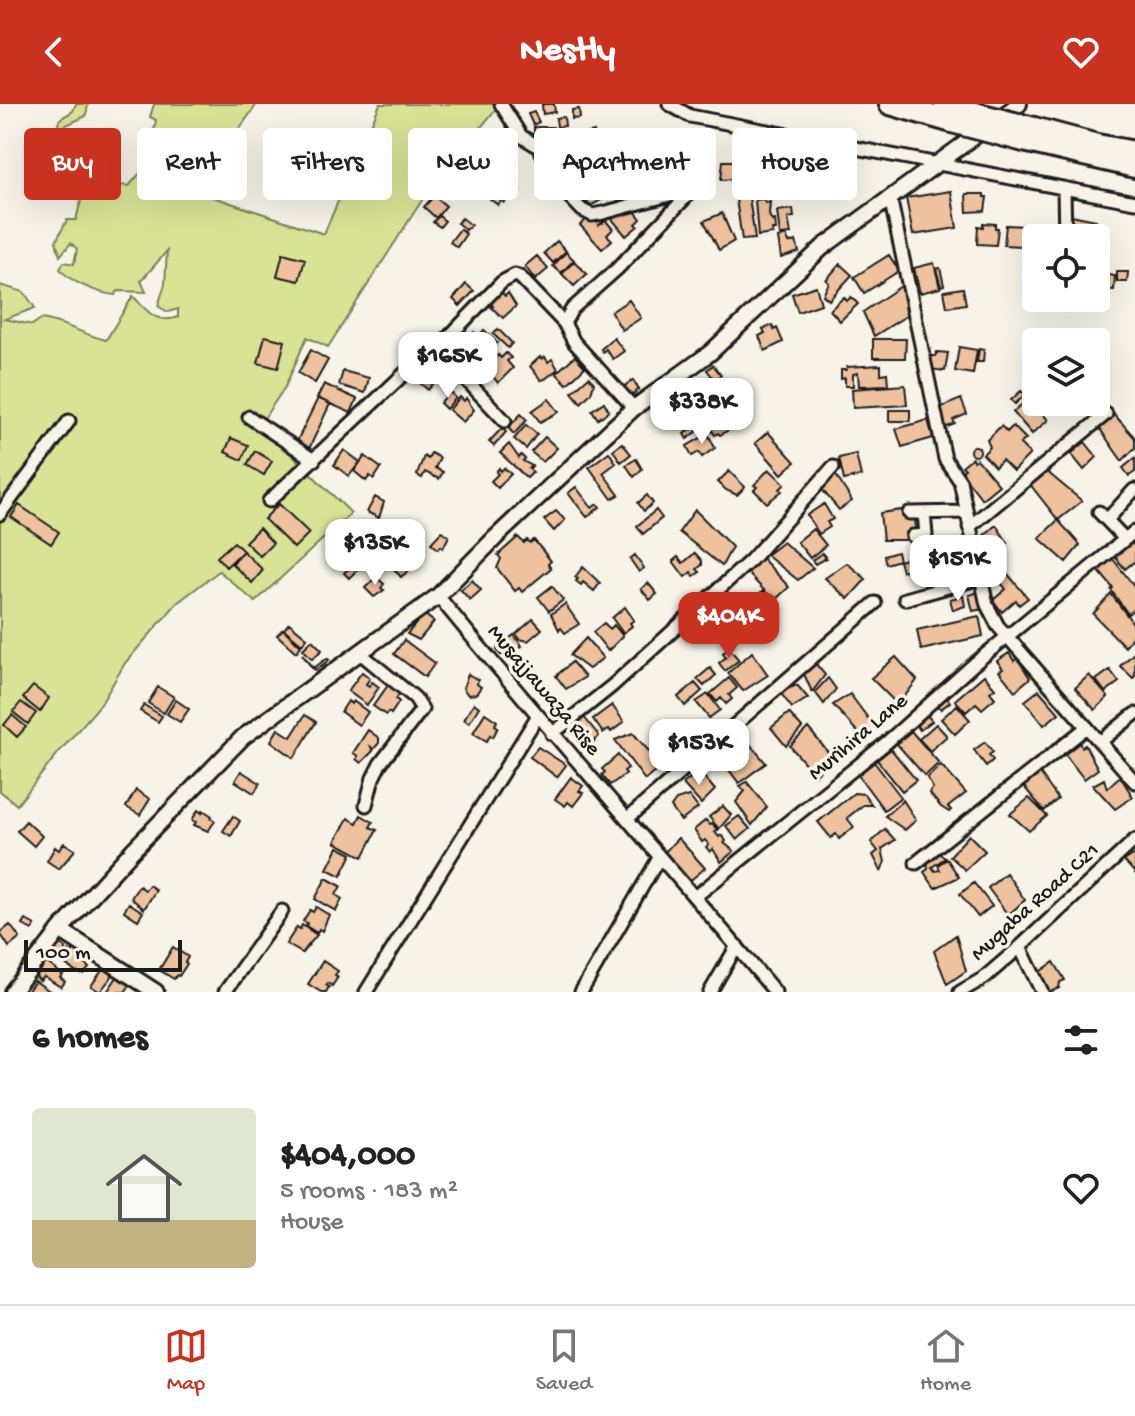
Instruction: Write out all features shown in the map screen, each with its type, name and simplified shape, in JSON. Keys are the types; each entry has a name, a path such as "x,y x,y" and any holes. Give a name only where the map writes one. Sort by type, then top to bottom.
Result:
{"highway":[{"path":"890,104 953,112 1135,167"},
{"path":"1029,134 1135,152"}],"street":[{"path":"501,104 521,136 539,147 554,178 582,210 596,214 677,193 686,197 617,269 572,309 564,323"},
{"path":"669,104 690,116 1135,202"},
{"path":"12,992 60,930 243,737 438,596 496,537 634,408 710,353 801,267 890,197 1019,104"},
{"path":"1064,189 1065,224"},
{"path":"890,197 945,459 960,481 987,605 1007,637 1135,782"},
{"path":"269,501 422,357 437,349 502,282 515,275 564,323 574,342 634,408"},
{"path":"437,349 505,421"},
{"path":"969,527 1104,416"},
{"path":"249,417 314,460"},
{"path":"0,514 69,421"},
{"path":"552,734 612,686 751,560 833,467"},
{"path":"1132,534 1103,516 1134,490"},
{"path":"909,513 966,512"},
{"path":"913,536 926,535 924,513"},
{"name":"Murihira Lane","path":"696,896 862,763 1132,534"},
{"path":"905,599 980,578"},
{"name":"Musajjawaza Rise","path":"438,596 537,717 659,858 696,896 775,992"},
{"path":"627,819 875,603"},
{"path":"360,653 415,698 422,709 380,764 366,805"},
{"path":"1101,741 1135,714"},
{"path":"366,992 537,717"},
{"path":"916,863 1087,727"},
{"name":"Mugaba Road C21","path":"960,992 984,978 1020,947 1135,840"},
{"path":"581,992 659,858"},
{"path":"225,992 282,911"},
{"path":"60,930 156,992"},
{"path":"710,992 737,946"},
{"path":"1020,947 1042,992"}],"green space":[{"path":"76,104 88,104 86,116 60,128 60,119 73,111"},
{"path":"154,104 257,104 240,128 154,128 156,120 150,117"},
{"path":"380,104 500,104 480,128 408,128 408,200 422,200 328,347 307,337 285,387 260,424 351,513 255,602 219,571 177,603 125,663 101,704 17,805 0,791 0,285 24,292 35,308 5,319 32,325 41,319 106,340 133,296 158,318 178,317 178,309 168,312 158,306 165,284 167,251 141,281 146,292 118,291 115,295 100,292 70,278 60,269 64,262 74,264 77,249 71,243 60,256 56,241 67,220 76,220 81,200 121,200 121,185 129,186 137,177 137,200 222,200 324,234 339,200 392,200 392,128 370,128"}],"building":[{"path":"542,104 554,104 555,112 543,114"},
{"path":"579,109 580,118 572,119 572,110"},
{"path":"534,112 539,122 533,125 528,114"},
{"path":"564,117 565,126 557,127 556,118"},
{"path":"723,161 732,161 732,179 721,180"},
{"path":"951,191 957,228 913,235 906,198"},
{"path":"966,194 984,194 987,197 985,211 967,212"},
{"path":"430,200 439,200 446,206 436,218 424,207"},
{"path":"586,200 601,200 590,206"},
{"path":"736,200 749,200 755,239 742,240"},
{"path":"755,200 764,200 765,203 770,202 769,215 772,221 775,220 776,230 772,230 773,234 758,236"},
{"path":"630,205 641,219 626,236 612,219"},
{"path":"793,209 794,217 788,218 791,234 780,235 777,211"},
{"path":"597,210 606,219 598,226 606,221 613,229 607,235 612,240 602,249 580,225"},
{"path":"722,213 734,241 719,250 704,221"},
{"path":"1071,215 1096,220 1095,224 1069,224"},
{"path":"439,216 445,221 440,227 433,222"},
{"path":"462,218 471,225 466,230 457,223"},
{"path":"983,223 995,224 998,228 996,245 977,244 978,226 983,227"},
{"path":"1006,225 1022,226 1022,246 1004,245"},
{"path":"460,229 466,234 457,247 450,242"},
{"path":"786,235 789,243 796,241 799,252 781,258 778,238"},
{"path":"557,241 566,251 553,263 544,253"},
{"path":"566,252 574,260 561,273 553,266"},
{"path":"283,253 305,259 299,281 277,276"},
{"path":"889,255 899,271 864,293 854,277"},
{"path":"537,256 548,269 535,280 525,266"},
{"path":"574,261 587,274 574,286 562,274"},
{"path":"934,263 940,288 920,293 914,268"},
{"path":"840,264 852,275 829,300 823,295 829,283 826,280"},
{"path":"940,268 944,285 941,286 936,269"},
{"path":"1117,272 1128,272 1127,282 1117,282"},
{"path":"1110,275 1115,276 1114,290 1110,290"},
{"path":"466,284 474,291 460,306 453,299"},
{"path":"904,284 906,316 874,336 863,312"},
{"path":"816,286 821,304 798,312 792,294"},
{"path":"963,288 966,304 947,307 944,291"},
{"path":"501,292 505,296 508,293 516,306 503,318 490,303"},
{"path":"844,297 847,301 851,297 858,304 840,321 830,310"},
{"path":"629,300 641,318 622,330 611,312"},
{"path":"772,325 774,330 777,328 783,342 765,351 759,336 765,333 763,329"},
{"path":"498,329 512,343 508,348 493,334"},
{"path":"484,330 497,343 493,348 480,335"},
{"path":"474,332 487,344 474,363 457,348"},
{"path":"265,336 285,341 278,368 258,363"},
{"path":"614,338 624,351 613,359 606,349 603,352 601,349"},
{"path":"873,339 906,339 905,358 873,358"},
{"path":"959,347 977,350 973,374 955,371"},
{"path":"979,349 984,350 983,362 977,362"},
{"path":"311,350 328,360 315,383 298,373"},
{"path":"937,352 948,353 945,371 929,369 931,356 936,356"},
{"path":"506,353 511,358 507,361 513,368 498,383 486,367 498,355 501,358"},
{"path":"575,356 585,367 567,384 556,373"},
{"path":"540,357 545,357 548,362 552,359 558,369 541,380 530,366"},
{"path":"713,365 721,375 715,380 707,370"},
{"path":"881,365 881,374 887,373 888,385 859,386 858,373 853,374 853,386 845,386 845,378 841,379 841,370 847,367"},
{"path":"433,367 441,374 428,390 420,383"},
{"path":"343,371 369,378 365,393 339,385"},
{"path":"589,377 594,383 591,393 581,403 572,392"},
{"path":"722,379 732,393 716,405 713,400 724,392 717,382"},
{"path":"633,380 639,389 629,397 622,388"},
{"path":"324,384 357,399 351,413 317,398"},
{"path":"905,385 907,405 853,408 852,389"},
{"path":"450,392 456,398 446,409 440,403"},
{"path":"1022,392 1022,398 1015,404 1011,400"},
{"path":"733,395 738,402 721,415 716,407"},
{"path":"460,397 464,401 466,398 474,410 463,422 449,410"},
{"path":"318,398 330,404 309,449 296,443"},
{"path":"549,399 559,412 540,422 532,411"},
{"path":"961,399 967,414 953,420 955,424 945,428 937,409"},
{"path":"604,402 609,411 598,419 592,410"},
{"path":"739,404 748,416 745,420 747,423 740,429 735,423 731,427 725,419 729,416 727,413"},
{"path":"1022,404 1022,416 1045,416 1048,420 1032,434 1013,412"},
{"path":"715,409 730,429 720,435 715,435 707,423 711,420 707,415"},
{"path":"889,410 910,410 910,421 889,421"},
{"path":"1112,412 1135,438 1135,448 1122,461 1098,426"},
{"path":"686,413 691,425 686,430 679,416"},
{"path":"521,414 527,420 514,434 508,428"},
{"path":"928,420 933,438 902,447 896,429"},
{"path":"526,425 537,434 526,449 514,439"},
{"path":"695,426 698,431 687,439 684,434"},
{"path":"1001,426 1007,432 1013,426 1026,439 1020,444 1030,454 1013,471 1002,460 995,467 983,454 990,447 987,440"},
{"path":"502,428 506,432 494,446 489,442"},
{"path":"768,432 795,462 782,474 755,443"},
{"path":"708,434 715,448 702,457 699,452 692,456 687,446"},
{"path":"545,437 557,448 543,462 531,452"},
{"path":"231,438 248,445 242,460 225,452"},
{"path":"1085,442 1097,457 1084,470 1071,454"},
{"path":"622,443 631,454 621,462 613,450"},
{"path":"509,444 519,458 521,455 525,459 523,461 532,466 529,469 533,472 527,478 500,453"},
{"path":"975,446 980,451 975,456 970,451"},
{"path":"344,450 360,462 349,476 334,465"},
{"path":"255,451 272,461 264,475 247,465"},
{"path":"609,452 616,463 603,473 619,495 612,499 589,467"},
{"path":"431,453 440,458 435,468 443,472 439,479 425,472 422,478 417,475 424,456 428,459"},
{"path":"856,454 861,476 844,480 839,458"},
{"path":"365,456 381,468 374,479 370,476 366,481 354,471"},
{"path":"972,458 974,461 977,459 999,485 982,499 961,472 965,469 962,466"},
{"path":"1135,458 1135,472 1129,476 1123,468"},
{"path":"636,459 642,469 634,477 626,465"},
{"path":"499,468 511,474 498,488 491,481"},
{"path":"769,469 785,484 780,489 782,491 767,503 754,490 757,487 754,485"},
{"path":"729,471 745,487 737,495 718,482"},
{"path":"1046,471 1082,501 1058,520 1029,483"},
{"path":"835,474 852,501 839,510 819,486"},
{"path":"576,487 592,508 597,504 600,507 587,517 568,493"},
{"path":"647,495 653,503 644,511 638,503"},
{"path":"375,497 384,502 379,518 367,512"},
{"path":"279,504 309,533 294,548 264,519"},
{"path":"824,504 833,519 827,522 830,527 819,534 807,515"},
{"path":"19,505 59,532 51,544 11,517"},
{"path":"656,510 662,518 643,534 637,526"},
{"path":"695,510 732,547 722,566 679,532"},
{"path":"902,510 903,517 915,516 916,532 905,533 906,540 883,540 880,513"},
{"path":"556,511 565,520 554,531 544,520"},
{"path":"1058,520 1080,545 1066,562 1039,538"},
{"path":"996,525 1008,543 995,552 985,552 979,542"},
{"path":"259,528 273,543 260,556 245,542"},
{"path":"813,529 826,545 810,558 797,542"},
{"path":"442,531 449,536 443,548 438,549 431,543"},
{"path":"518,537 524,543 534,540 551,561 548,564 551,568 522,592 519,588 515,591 497,568 501,559 498,555"},
{"path":"234,542 243,551 226,567 217,557"},
{"path":"783,542 813,568 798,580 766,555"},
{"path":"1132,543 1135,561 1125,569 1115,557"},
{"path":"373,545 377,550 349,578 344,573"},
{"path":"243,551 263,570 252,583 232,564"},
{"path":"897,552 899,560 886,564 884,556"},
{"path":"695,553 702,561 697,569 700,572 694,576 691,572 685,577 673,561 678,557 683,563"},
{"path":"822,553 826,558 815,564 812,560"},
{"path":"635,555 644,568 639,572 630,559"},
{"path":"760,556 789,587 774,601 745,570"},
{"path":"916,556 919,566 902,571 899,561"},
{"path":"1112,558 1135,587 1135,608 1128,614 1098,570"},
{"path":"378,560 381,563 372,574 368,571"},
{"path":"400,561 408,571 401,577 392,567"},
{"path":"847,563 866,579 848,599 825,578"},
{"path":"583,567 600,583 594,591 583,582 581,585 576,581 578,579 575,577"},
{"path":"1006,572 1028,598 1019,605 1016,600 1002,612 993,600 1006,589 998,579"},
{"path":"376,577 384,584 381,588 384,590 374,597 365,588"},
{"path":"472,580 481,590 470,600 461,590"},
{"path":"648,583 657,594 650,600 641,589"},
{"path":"552,586 563,600 549,611 538,597"},
{"path":"763,591 776,607 758,621 745,605"},
{"path":"979,592 983,609 973,611 969,595"},
{"path":"1111,594 1135,626 1135,632 1125,647 1093,614"},
{"path":"963,596 965,606 953,610 950,599"},
{"path":"735,601 752,622 738,634 725,618 729,615 725,609"},
{"path":"565,604 579,624 565,633 561,628 559,630 551,614"},
{"path":"625,607 634,620 623,633 612,618"},
{"path":"709,609 722,624 715,630 704,617"},
{"path":"424,614 434,622 419,640 407,634"},
{"path":"979,616 983,636 921,650 917,630"},
{"path":"533,619 542,629 528,641 520,639 516,634"},
{"path":"289,623 307,638 302,644 284,629"},
{"path":"604,623 610,629 614,625 623,636 608,651 593,632"},
{"path":"722,626 733,641 724,645 716,633"},
{"path":"283,629 301,646 296,652 277,635"},
{"path":"514,635 522,646 508,656 501,655 498,647"},
{"path":"586,638 603,658 589,669 570,655"},
{"path":"312,640 322,650 312,659 303,649"},
{"path":"404,640 435,663 425,677 394,654"},
{"path":"729,648 739,660 725,671 719,663 726,657 723,653"},
{"path":"752,652 768,675 743,691 728,673"},
{"path":"1135,652 1135,676 1133,678 1120,666"},
{"path":"1009,653 1014,661 1017,658 1030,678 1015,691 999,671 1003,669 997,661"},
{"path":"302,654 314,668 327,658 329,660 316,670 312,668"},
{"path":"896,657 917,680 898,705 871,678"},
{"path":"572,662 585,677 566,689 556,676"},
{"path":"815,663 825,675 812,692 804,674"},
{"path":"710,668 716,675 704,686 697,679"},
{"path":"1110,670 1119,682 1105,692 1096,680"},
{"path":"362,672 370,678 366,684 369,686 372,682 379,687 367,705 348,691"},
{"path":"468,674 478,680 477,684 481,687 476,694 468,695 463,688"},
{"path":"984,675 995,688 990,692 995,698 982,709 976,703 966,712 955,700"},
{"path":"1089,675 1108,697 1095,710 1075,688"},
{"path":"729,678 737,688 729,695 732,699 726,704 721,698 717,702 710,694"},
{"path":"828,678 836,689 824,704 815,692"},
{"path":"695,683 702,691 685,706 678,697"},
{"path":"389,684 400,693 396,699 399,702 391,714 388,712 386,715 373,706"},
{"path":"797,685 808,698 792,708 780,692"},
{"path":"33,686 49,698 40,712 23,698"},
{"path":"158,687 174,697 164,713 148,703"},
{"path":"1039,690 1059,713 1044,725 1025,701"},
{"path":"708,694 720,710 709,718 696,702"},
{"path":"850,694 876,729 863,738 833,705"},
{"path":"945,695 950,702 941,709 936,703"},
{"path":"176,700 189,709 180,722 167,714"},
{"path":"348,701 351,704 353,701 368,712 359,725 341,712"},
{"path":"21,702 36,713 28,724 13,712"},
{"path":"474,703 479,707 469,723 464,719"},
{"path":"144,705 162,716 158,722 140,711"},
{"path":"612,705 624,722 611,732 609,729 603,733 593,719"},
{"path":"957,705 970,720 955,734 941,719"},
{"path":"485,713 497,721 495,725 498,727 487,741 473,733"},
{"path":"789,713 802,728 786,746 771,728"},
{"path":"926,714 932,721 920,730 915,723"},
{"path":"12,715 26,727 17,737 4,725"},
{"path":"305,715 316,722 294,758 271,741 278,729 291,737"},
{"path":"584,717 599,736 589,748 571,726 575,720"},
{"path":"936,724 947,736 930,751 919,739"},
{"path":"808,728 833,758 815,775 790,746"},
{"path":"737,729 766,763 739,783 713,749"},
{"path":"368,730 379,738 379,743 374,749 371,747 373,751 361,763 353,753"},
{"path":"911,731 939,763 925,776 897,744"},
{"path":"633,733 662,766 645,780 615,740"},
{"path":"1076,739 1082,747 1085,745 1098,769 1084,779 1061,749"},
{"path":"985,742 993,752 989,755 993,760 986,766 974,750"},
{"path":"538,747 566,765 557,777 530,757"},
{"path":"891,749 916,780 902,791 877,760"},
{"path":"618,755 628,768 624,771 626,774 610,785 602,775 605,772 602,769"},
{"path":"874,762 901,797 884,810 858,775"},
{"path":"941,765 966,793 948,807 949,812 929,793 933,788 927,778"},
{"path":"1036,768 1058,799 1044,811 1021,783"},
{"path":"241,771 260,783 254,793 235,781"},
{"path":"699,771 715,790 701,804 683,784"},
{"path":"1120,776 1133,797 1115,809 1093,785 1104,779 1107,788"},
{"path":"571,777 583,786 579,791 583,793 573,806 568,802 565,806 555,799"},
{"path":"747,782 767,807 752,825 736,802 745,791 740,786"},
{"path":"136,790 150,799 140,815 126,807"},
{"path":"854,793 864,794 872,805 863,805 847,818 854,827 839,839 836,834 831,838 818,822"},
{"path":"689,796 698,808 681,821 671,807 676,800"},
{"path":"1029,798 1047,816 1029,831 1010,814"},
{"path":"903,800 916,820 905,830 885,816"},
{"path":"723,806 731,815 719,829 709,817"},
{"path":"198,810 202,813 203,810 215,821 208,831 194,825 196,822 192,820"},
{"path":"361,815 373,822 370,827 377,830 363,857 335,842 348,818 357,823"},
{"path":"233,816 240,821 231,836 223,831"},
{"path":"739,816 750,829 737,840 726,826"},
{"path":"706,820 734,851 721,862 694,830"},
{"path":"26,821 42,836 34,846 17,831"},
{"path":"885,829 895,840 882,849 885,862 881,871 873,855 878,851 871,842"},
{"path":"969,835 985,851 965,870 950,856"},
{"path":"678,838 705,868 685,885 659,858"},
{"path":"64,843 75,850 59,869 47,861 55,847 59,850"},
{"path":"338,847 352,854 341,876 327,869"},
{"path":"937,851 945,858 932,867 935,871 940,870 938,865 947,859 959,877 935,888 924,872 928,869 927,858"},
{"path":"1135,854 1135,873 1124,861"},
{"path":"1006,873 1025,900 1008,915 988,888"},
{"path":"326,878 341,886 336,895 342,899 336,911 315,899"},
{"path":"974,883 992,906 978,917 960,894"},
{"path":"149,885 156,890 144,909 131,898 139,886 145,890"},
{"path":"129,903 143,912 138,920 124,911"},
{"path":"316,907 329,915 322,931 319,929 317,933 303,921"},
{"path":"26,920 35,925 32,930 23,925"},
{"path":"10,925 20,938 9,947 0,933"},
{"path":"302,925 317,935 302,953 286,944 297,927 300,929"},
{"path":"956,935 966,971 947,984 934,951"},
{"path":"58,942 66,948 56,961 49,955"},
{"path":"173,947 188,957 187,964 174,979 159,970"},
{"path":"74,949 86,958 83,961 89,968 84,974 75,972 61,960 69,950 72,952"},
{"path":"323,961 338,971 332,986 326,985 329,987 326,992 308,984"},
{"path":"46,962 63,975 60,978 65,982 61,987 44,977 40,981 36,977"},
{"path":"1054,962 1065,980 1060,982 1059,988 1050,992 1038,973"},
{"path":"106,965 115,972 100,992 91,986"},
{"path":"117,977 130,985 125,992 107,992"},
{"path":"35,981 51,992 27,992"}]}
